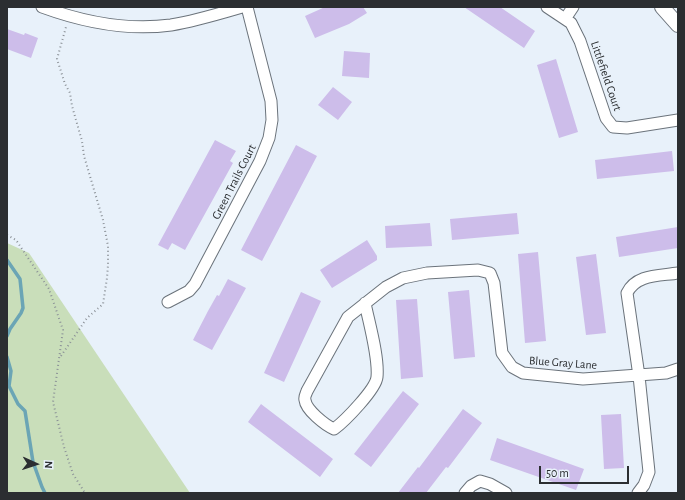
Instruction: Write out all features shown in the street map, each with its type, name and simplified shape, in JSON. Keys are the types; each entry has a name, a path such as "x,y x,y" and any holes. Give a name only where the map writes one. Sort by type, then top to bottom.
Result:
{"street":[{"path":"42,7 68,16 108,25 138,27 170,25 242,7"},
{"name":"Green Trails Court","path":"168,302 189,291 195,284 260,161 269,138 272,120 271,100 247,7"},
{"name":"Littlefield Court","path":"547,7 571,23 580,41 606,118 613,127 627,128 678,120"},
{"path":"565,19 573,7"},
{"path":"662,7 678,25"},
{"name":"Blue Gray Lane","path":"365,303 386,287 403,278 450,271 478,270 490,273 494,283 502,353 512,367 523,373 583,379 666,373 678,368"},
{"path":"638,493 644,485 649,472 639,376 627,293 630,285 640,279 678,273"},
{"path":"365,303 373,338 377,378 370,392 342,424 334,429 328,426 307,407 304,399 348,317 365,303"},
{"path":"465,493 471,486 480,481 490,484 506,493"}],"path":[{"path":"61,356 86,318 103,304 108,265 108,246 103,220 84,156 82,141 72,106 70,93 65,84 57,59 68,16"},
{"path":"7,235 16,240 49,289 63,330 61,356 53,402 64,447 73,474 85,493"}],"green space":[{"path":"7,243 29,253 190,493 7,493"}],"building":[{"path":"325,7 363,7 367,13 349,24 315,38 305,16"},
{"path":"464,7 500,7 535,31 524,48"},
{"path":"7,29 38,38 31,58 7,49"},
{"path":"344,51 370,53 369,78 342,76"},
{"path":"556,59 578,132 559,138 537,65"},
{"path":"333,87 352,102 338,120 318,105"},
{"path":"215,140 236,151 230,161 233,163 185,250 172,243 168,250 158,245"},
{"path":"296,145 317,156 262,261 241,250"},
{"path":"672,151 674,171 597,179 595,160"},
{"path":"517,213 519,234 452,240 450,219"},
{"path":"430,223 432,246 386,248 385,226"},
{"path":"678,227 678,248 619,257 616,237"},
{"path":"367,240 377,256 377,260 332,288 320,270"},
{"path":"538,252 546,341 525,343 518,254"},
{"path":"596,254 606,333 586,335 576,257"},
{"path":"228,279 246,288 212,350 193,340 217,295 219,296"},
{"path":"469,290 475,357 454,359 448,292"},
{"path":"301,292 321,301 284,382 264,373"},
{"path":"417,299 423,377 401,379 396,300"},
{"path":"403,391 419,404 371,467 354,454"},
{"path":"261,404 333,459 320,477 248,422"},
{"path":"463,409 482,423 448,468 446,467 426,493 398,493 418,467 419,468"},
{"path":"621,414 624,468 604,469 601,415"},
{"path":"497,438 584,469 576,490 490,460"}],"waterway":[{"path":"7,260 20,279 23,308 7,336"},
{"path":"7,357 11,371 9,386 18,404 25,411 33,462 45,493"}]}
